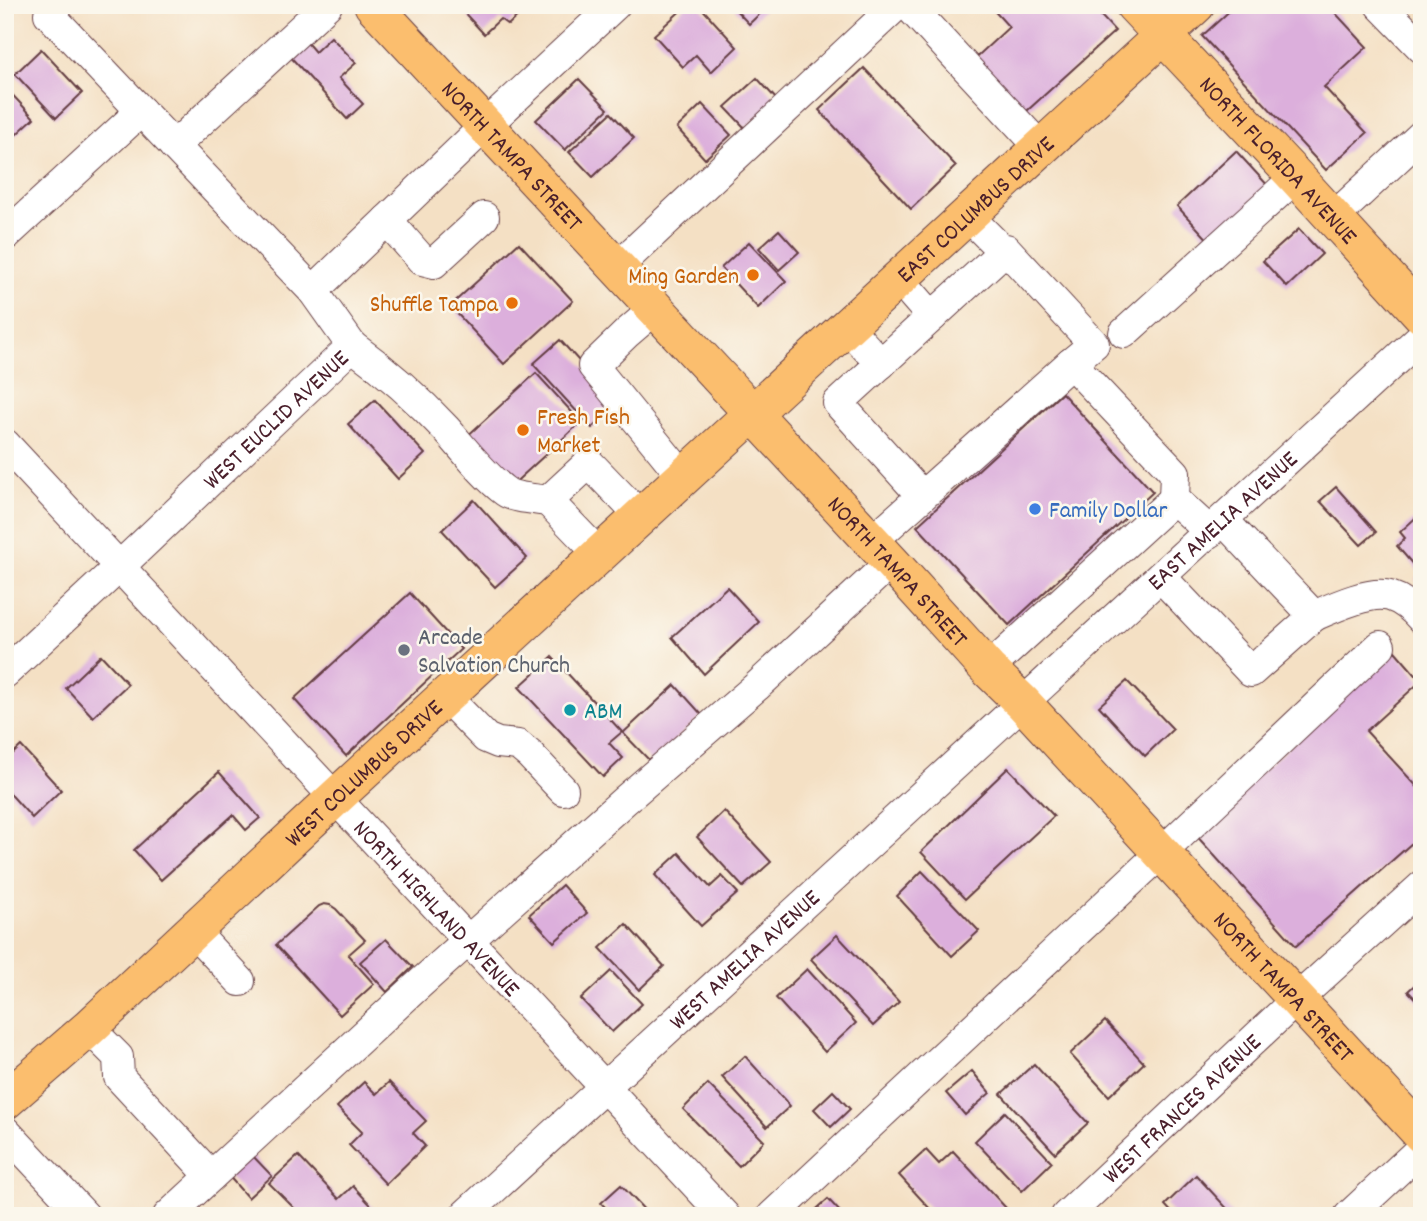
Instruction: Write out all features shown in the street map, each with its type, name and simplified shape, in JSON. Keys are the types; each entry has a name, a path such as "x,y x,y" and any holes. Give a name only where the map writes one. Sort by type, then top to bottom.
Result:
{"main road":[{"name":"NORTH TAMPA STREET","path":"373,5 988,669 1023,702 1422,1135"},
{"name":"NORTH FLORIDA AVENUE","path":"1134,5 1422,315"},
{"name":"EAST COLUMBUS DRIVE","path":"753,414 1196,5"},
{"name":"WEST COLUMBUS DRIVE","path":"5,1101 89,1028 753,414"}],"street":[{"name":"WEST EUCLID AVENUE","path":"5,673 352,346 313,291 49,14 58,5"},
{"path":"174,146 327,5"},
{"path":"313,291 615,5"},
{"path":"617,267 897,5"},
{"path":"908,5 1040,147"},
{"path":"1380,5 1422,48"},
{"path":"5,236 141,111"},
{"path":"1333,218 1422,135"},
{"path":"1124,333 1296,177"},
{"path":"967,215 1004,252"},
{"path":"387,220 422,260 434,263 484,217"},
{"path":"168,1216 414,989 755,687 881,551 922,496 1094,344 1006,249 838,403 922,496"},
{"path":"899,279 932,317"},
{"path":"655,309 626,332 593,366 684,478"},
{"path":"847,327 881,364"},
{"name":"EAST AMELIA AVENUE","path":"1023,702 1422,336"},
{"path":"352,346 370,359 443,426 508,494 548,501 600,555"},
{"path":"988,669 1174,499 1175,472 1071,363"},
{"name":"NORTH HIGHLAND AVENUE","path":"5,444 725,1216"},
{"path":"548,501 589,463 641,517"},
{"path":"1174,499 1216,526 1314,616"},
{"path":"1161,577 1251,672 1314,616 1364,597 1388,595 1409,605 1422,619"},
{"path":"772,1216 1380,646"},
{"path":"446,697 486,738 498,743 518,745 564,790"},
{"name":"WEST AMELIA AVENUE","path":"464,1216 1023,702"},
{"name":"WEST FRANCES AVENUE","path":"1066,1216 1296,1000 1418,896"},
{"path":"193,931 240,981"},
{"path":"89,1028 118,1057 119,1077 211,1176"},
{"path":"5,1131 85,1216"},
{"path":"1349,1216 1422,1148"}],"building":[{"path":"457,5 516,5 522,12 508,25 500,19 484,34"},
{"path":"687,5 699,5 737,47 711,72 696,55 683,67 654,35"},
{"path":"731,5 769,5 749,24"},
{"path":"989,5 1091,5 1115,31 1018,119 968,65 1009,27"},
{"path":"1236,5 1328,5 1367,47 1324,87 1367,133 1326,170 1202,36"},
{"path":"331,37 356,63 339,78 363,104 347,119 287,53 303,38 315,52"},
{"path":"41,49 82,93 56,118 15,74"},
{"path":"864,68 956,166 911,209 819,110"},
{"path":"757,78 777,100 745,128 725,107"},
{"path":"579,79 608,109 565,150 536,120"},
{"path":"5,87 34,118 5,145"},
{"path":"702,104 731,135 705,159 677,128"},
{"path":"611,113 634,138 593,177 569,152"},
{"path":"1236,151 1271,189 1212,244 1177,206"},
{"path":"1299,229 1322,254 1287,287 1263,261"},
{"path":"779,230 799,252 779,270 759,248"},
{"name":"Ming Garden","path":"749,242 786,281 758,308 721,268"},
{"name":"Shuffle Tampa","path":"519,243 573,301 504,364 450,306"},
{"path":"560,340 618,404 592,428 533,364"},
{"name":"Fresh Fish Market","path":"536,373 581,422 509,488 464,439"},
{"name":"Family Dollar","path":"1062,393 1153,492 1009,625 917,526"},
{"path":"375,400 425,454 398,479 348,424"},
{"path":"1336,487 1376,532 1361,545 1320,501"},
{"path":"474,500 527,558 495,587 442,530"},
{"path":"1422,512 1422,586 1415,579 1421,574 1397,546 1405,538 1400,532"},
{"path":"727,587 759,622 704,674 672,637"},
{"path":"410,593 461,649 346,756 294,699"},
{"path":"1395,651 1421,681 1366,731 1422,792 1422,834 1296,946 1194,833"},
{"path":"101,655 128,684 93,717 66,688"},
{"name":"ABM","path":"552,657 622,732 609,743 623,758 603,777 519,687"},
{"path":"1127,681 1173,729 1145,756 1099,706"},
{"path":"675,685 702,715 651,762 623,733"},
{"path":"21,746 61,790 32,818 5,788 5,761"},
{"path":"1008,768 1054,816 965,899 921,852"},
{"path":"219,772 260,818 246,830 233,815 161,880 134,850"},
{"path":"724,811 771,862 743,887 697,837"},
{"path":"679,853 710,887 722,876 738,893 701,926 655,875"},
{"path":"922,871 979,931 952,956 897,896"},
{"path":"562,885 587,913 554,942 529,915"},
{"path":"324,904 336,909 365,940 348,955 374,984 340,1015 276,945"},
{"path":"626,924 664,966 639,990 600,948"},
{"path":"837,935 899,1002 873,1026 811,959"},
{"path":"386,939 413,967 387,992 360,962"},
{"path":"807,969 856,1023 825,1052 776,998"},
{"path":"611,971 642,1004 612,1032 581,999"},
{"path":"1422,978 1422,1006 1408,991"},
{"path":"1105,1021 1144,1063 1109,1096 1070,1054"},
{"path":"745,1056 790,1106 767,1127 722,1077"},
{"path":"1034,1064 1088,1123 1055,1153 1001,1094"},
{"path":"972,1071 990,1093 965,1115 946,1093"},
{"path":"364,1082 376,1094 389,1082 426,1121 413,1133 425,1146 386,1184 349,1145 362,1132 337,1107"},
{"path":"708,1084 764,1141 739,1166 683,1109"},
{"path":"833,1091 850,1109 831,1127 814,1109"},
{"path":"1005,1112 1052,1162 1022,1191 975,1141"},
{"path":"926,1150 939,1164 953,1151 1006,1208 997,1216 925,1216 931,1210 899,1175"},
{"path":"250,1153 272,1176 248,1198 227,1174"},
{"path":"298,1156 339,1199 353,1186 381,1216 302,1216 269,1183"},
{"path":"1196,1175 1234,1216 1175,1216 1165,1205"},
{"path":"621,1185 650,1216 604,1216 609,1211 601,1203"},
{"path":"828,1199 844,1216 809,1216"}],"place":[{"name":"Ming Garden","path":"753,275"},
{"name":"Shuffle Tampa","path":"512,303"},
{"name":"Fresh Fish Market","path":"523,430"},
{"name":"Family Dollar","path":"1035,509"},
{"name":"Arcade Salvation Church","path":"404,650"},
{"name":"ABM","path":"570,710"}]}
